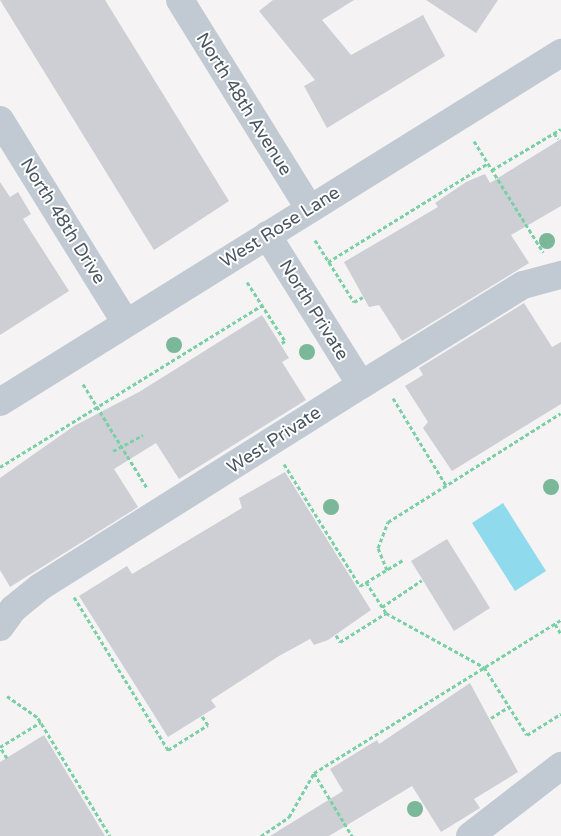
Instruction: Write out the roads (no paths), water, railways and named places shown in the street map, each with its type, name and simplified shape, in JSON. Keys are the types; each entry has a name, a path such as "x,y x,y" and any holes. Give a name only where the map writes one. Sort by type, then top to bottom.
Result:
{"street":[{"name":"North 48th Avenue","path":"180,0 309,208"},
{"name":"West Rose Lane","path":"0,402 309,208 561,54"},
{"name":"North 48th Drive","path":"0,120 126,323"},
{"name":"North Private","path":"267,235 369,380"},
{"name":"West Private","path":"0,626 13,608 60,575 369,380 523,285 559,276"},
{"path":"470,836 561,766"}],"water":[{"path":"503,503 546,571 515,591 472,523"}]}
